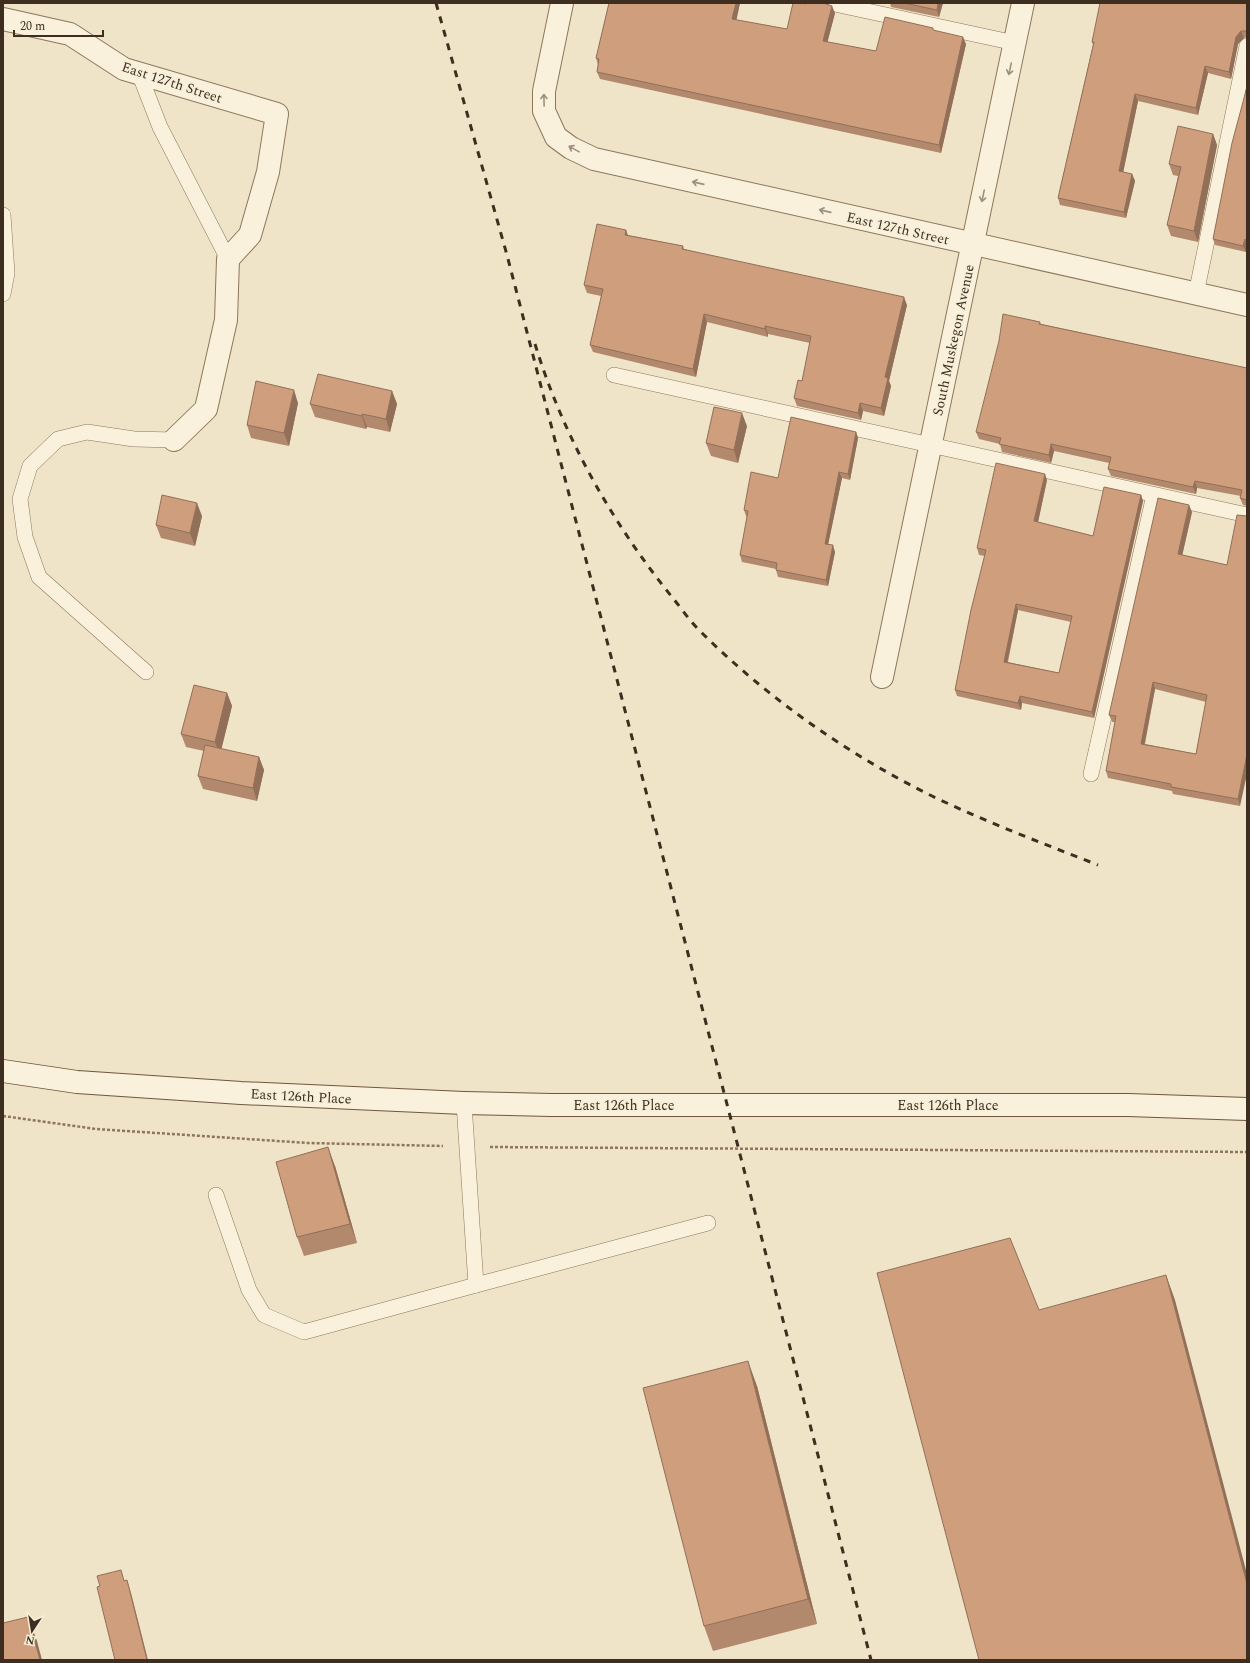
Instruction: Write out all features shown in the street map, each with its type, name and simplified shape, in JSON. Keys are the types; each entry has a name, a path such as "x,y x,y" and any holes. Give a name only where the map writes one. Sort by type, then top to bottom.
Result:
{"street":[{"name":"East 127th Street","path":"562,3 544,91 544,111 556,137 571,148 594,159 972,245 1247,305"},
{"name":"South Muskegon Avenue","path":"882,677 1023,3"},
{"name":"East 127th Street","path":"3,19 70,34 124,69 277,114 268,172 250,235 228,259"},
{"path":"174,440 206,409 226,320 228,259"},
{"name":"East 126th Place","path":"3,1071 77,1082 241,1093 464,1103 551,1105 1128,1105 1247,1109"}],"lane":[{"path":"830,3 1015,43"},
{"path":"1196,294 1247,46"},
{"path":"139,74 160,127 228,259"},
{"path":"3,215 7,272 3,294"},
{"path":"614,375 1247,515"},
{"path":"146,672 39,577 25,538 20,499 30,466 58,439 87,432 134,439 174,440"},
{"path":"1091,774 1154,494"},
{"path":"464,1103 476,1285"},
{"path":"216,1194 249,1290 264,1315 304,1332 708,1223"}],"path":[{"path":"3,1116 96,1129 292,1142 738,1150 1247,1152"}],"building":[{"path":"609,3 736,3 732,19 787,29 793,3 823,3 832,6 823,41 876,51 885,17 933,28 933,30 963,37 939,145 597,72 599,59 596,58"},
{"path":"904,3 938,3 937,10"},
{"path":"1100,3 1247,3 1247,31 1241,31 1236,37 1229,72 1205,66 1196,108 1135,94 1119,171 1132,174 1124,212 1058,198 1094,42 1092,42"},
{"path":"1247,87 1247,240 1245,239 1243,246 1213,239 1232,143"},
{"path":"1178,126 1213,134 1194,231 1167,225 1181,167 1169,164"},
{"path":"597,224 626,230 625,235 683,246 682,249 904,297 885,377 888,378 881,408 860,403 858,413 794,398 798,380 802,381 811,336 765,326 765,329 704,314 693,369 590,345 603,289 584,285"},
{"path":"1003,314 1040,322 1039,324 1247,368 1247,500 1240,498 1242,490 1195,481 1193,487 1108,469 1111,457 1051,444 1049,455 999,444 1001,438 976,432 999,341"},
{"path":"318,374 392,391 386,419 362,414 362,416 310,404"},
{"path":"256,381 294,390 284,433 247,425"},
{"path":"714,407 742,413 734,450 706,443"},
{"path":"791,417 856,432 848,474 839,472 825,544 833,545 826,580 776,570 777,563 740,555 748,511 744,510 751,472 778,478"},
{"path":"996,463 1045,474 1034,521 1093,536 1104,487 1141,495 1092,712 1020,696 1018,703 955,690 971,610 986,550 977,548","holes":["1016,604 1072,616 1059,673 1004,662"]},
{"path":"162,495 197,503 190,533 156,525"},
{"path":"1158,498 1189,505 1178,554 1227,565 1237,515 1247,516 1247,754 1238,799 1171,787 1171,784 1106,771 1116,716 1109,715","holes":["1153,682 1207,695 1196,754 1141,744"]},
{"path":"194,685 227,693 215,742 181,734"},
{"path":"205,745 259,757 253,788 198,776"},
{"path":"328,1147 350,1224 297,1237 276,1162"},
{"path":"1010,1238 1039,1310 1166,1275 1247,1584 1247,1660 979,1660 877,1273"},
{"path":"748,1361 808,1599 704,1626 643,1388"},
{"path":"121,1570 124,1581 127,1580 147,1660 115,1660 97,1587 100,1586 97,1576"},
{"path":"28,1617 40,1660 3,1660 3,1623"}],"railway":[{"path":"436,3 507,255 871,1660"},
{"path":"535,344 546,378 560,412 575,445 610,509 650,569 687,616 728,658 811,724 870,763 932,796 973,815 1098,865"}]}
